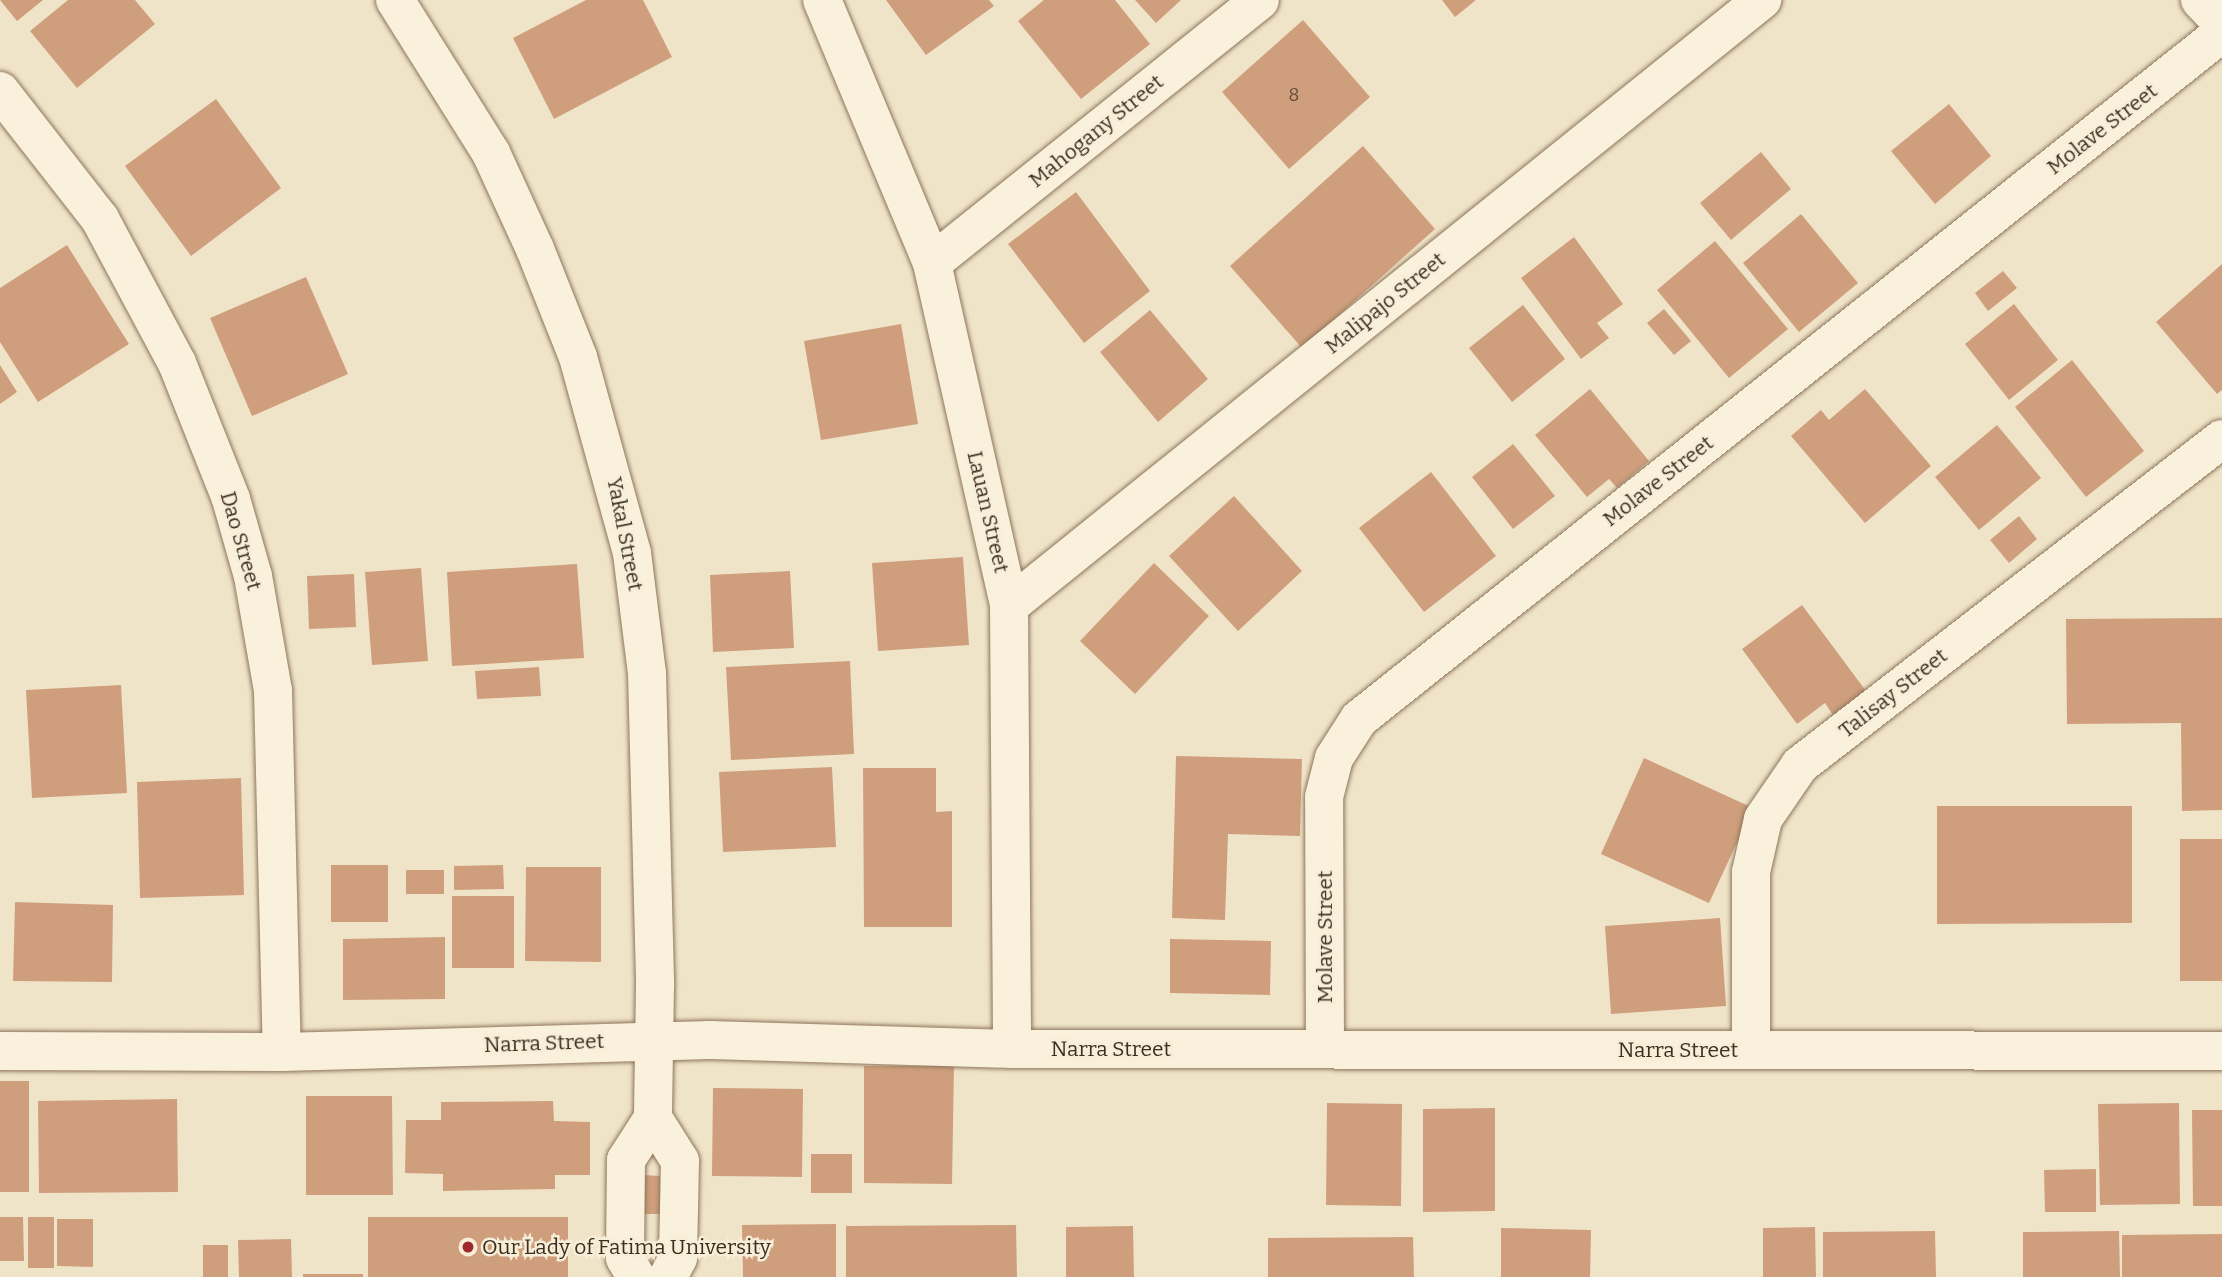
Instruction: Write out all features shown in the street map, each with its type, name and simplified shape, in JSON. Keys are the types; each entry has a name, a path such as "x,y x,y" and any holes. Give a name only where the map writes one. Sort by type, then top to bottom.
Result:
{"street":[{"name":"Yakal Street","path":"395,0 491,153 579,357 612,467 632,553 647,673 653,1118"},
{"name":"Lauan Street","path":"822,0 932,263 1009,606 1012,1049"},
{"name":"Mahogany Street","path":"932,263 1260,0"},
{"name":"Malipajo Street","path":"1009,606 1762,0"},
{"path":"2200,0 2222,23"},
{"name":"Molave Street","path":"1325,1049 1324,797 1334,758 1359,719 2222,33"},
{"name":"Dao Street","path":"0,91 100,219 177,363 231,499 253,576 273,691 282,1052"},
{"name":"Talisay Street","path":"1751,1050 1751,872 1763,818 1800,765 2215,458"},
{"name":"Narra Street","path":"0,1051 282,1052 654,1041 1012,1049 2222,1051"},
{"path":"636,1277 625,1258 626,1160 653,1118 680,1161 678,1258 668,1277"}],"building":[{"path":"0,0 43,0 17,21"},
{"path":"68,0 135,0 155,24 77,88 30,31"},
{"path":"586,0 643,0 672,57 554,119 513,38"},
{"path":"886,0 989,0 994,6 926,55"},
{"path":"1044,0 1115,0 1150,44 1081,99 1018,21"},
{"path":"1135,0 1181,0 1156,23"},
{"path":"1442,0 1476,0 1455,17"},
{"path":"1303,20 1370,97 1289,169 1222,92"},
{"path":"216,99 281,188 191,256 125,166"},
{"path":"1949,104 1991,156 1935,204 1891,151"},
{"path":"1363,146 1435,229 1302,348 1230,266"},
{"path":"1761,152 1791,189 1731,240 1700,203"},
{"path":"1076,192 1150,291 1084,343 1008,244"},
{"path":"1801,214 1858,283 1799,332 1743,263"},
{"path":"1574,237 1623,304 1597,323 1609,338 1581,359 1521,278"},
{"path":"1715,241 1788,329 1729,378 1657,290"},
{"path":"67,245 129,344 38,402 0,342 0,288"},
{"path":"2222,264 2222,390 2217,394 2156,322"},
{"path":"2003,271 2017,288 1988,311 1975,293"},
{"path":"306,277 348,374 252,416 210,318"},
{"path":"2014,304 2058,360 2009,400 1965,344"},
{"path":"1523,305 1565,359 1512,402 1469,348"},
{"path":"1664,309 1691,341 1674,355 1647,323"},
{"path":"1150,310 1208,379 1158,422 1100,352"},
{"path":"901,324 918,424 821,440 804,341"},
{"path":"2072,360 2144,451 2086,497 2015,407"},
{"path":"0,365 17,392 0,404"},
{"path":"1590,389 1649,461 1617,488 1609,479 1587,497 1535,435"},
{"path":"1865,389 1931,466 1865,523 1791,436 1821,410 1829,420"},
{"path":"1997,425 2041,478 1979,530 1935,477"},
{"path":"1513,444 1555,496 1513,529 1472,477"},
{"path":"1431,472 1496,556 1424,612 1359,528"},
{"path":"1234,496 1302,571 1238,631 1169,556"},
{"path":"2019,516 2037,539 2009,563 1990,540"},
{"path":"963,557 969,645 878,651 872,563"},
{"path":"1154,563 1209,616 1135,694 1080,641"},
{"path":"577,564 584,658 452,666 447,572"},
{"path":"421,568 428,661 372,665 365,572"},
{"path":"790,571 794,648 713,652 710,575"},
{"path":"354,574 356,627 309,629 307,576"},
{"path":"1802,605 1866,691 1833,715 1825,703 1797,724 1742,649"},
{"path":"2222,618 2222,810 2182,811 2181,723 2067,724 2066,619"},
{"path":"850,661 854,754 731,760 726,667"},
{"path":"539,667 541,696 477,699 475,671"},
{"path":"121,685 127,793 32,798 26,690"},
{"path":"1176,756 1302,759 1300,836 1228,834 1225,920 1172,918"},
{"path":"1644,758 1753,808 1709,903 1601,854"},
{"path":"832,767 836,847 723,852 719,772"},
{"path":"863,768 936,768 936,812 952,811 952,927 864,927"},
{"path":"241,778 244,895 140,898 137,782"},
{"path":"1937,806 2132,806 2132,923 1937,924"},
{"path":"2180,839 2222,839 2222,981 2180,981"},
{"path":"331,865 388,865 388,922 331,922"},
{"path":"503,865 504,889 454,890 454,866"},
{"path":"526,867 601,867 601,962 525,961"},
{"path":"406,870 444,870 444,894 406,894"},
{"path":"452,896 514,896 514,968 452,968"},
{"path":"15,902 113,905 112,982 13,981"},
{"path":"1720,918 1726,1006 1611,1014 1605,926"},
{"path":"445,937 445,999 343,1000 343,939"},
{"path":"1170,939 1271,941 1270,995 1170,993"},
{"path":"864,1066 954,1066 952,1184 864,1183"},
{"path":"0,1081 29,1081 29,1192 0,1192"},
{"path":"713,1088 803,1089 802,1177 712,1176"},
{"path":"306,1096 392,1096 393,1195 306,1195"},
{"path":"177,1099 178,1192 39,1193 38,1101"},
{"path":"553,1101 554,1121 590,1122 590,1175 555,1175 555,1189 443,1191 443,1174 405,1173 406,1120 441,1120 441,1102"},
{"path":"1327,1103 1402,1104 1401,1206 1326,1205"},
{"path":"2179,1103 2180,1204 2100,1205 2098,1104"},
{"path":"1495,1108 1495,1211 1423,1212 1423,1109"},
{"path":"2192,1110 2222,1110 2222,1206 2193,1206"},
{"path":"811,1154 852,1154 852,1193 811,1193"},
{"path":"2096,1169 2096,1212 2045,1212 2044,1170"},
{"path":"644,1175 660,1176 660,1214 644,1214"},
{"path":"0,1217 23,1217 24,1261 0,1261"},
{"path":"28,1217 54,1217 54,1268 28,1268"},
{"name":"Our Lady of Fatima University","path":"368,1217 568,1217 568,1277 368,1277"},
{"path":"57,1219 93,1219 93,1267 57,1266"},
{"path":"836,1224 836,1277 743,1277 742,1225"},
{"path":"1016,1225 1017,1277 846,1277 846,1226"},
{"path":"1133,1226 1134,1277 1066,1277 1066,1227"},
{"path":"1815,1227 1816,1277 1763,1277 1763,1228"},
{"path":"1501,1228 1591,1230 1590,1277 1501,1277"},
{"path":"1935,1231 1936,1277 1823,1277 1823,1232"},
{"path":"2119,1231 2120,1277 2023,1277 2023,1232"},
{"path":"2222,1234 2222,1277 2122,1277 2122,1235"},
{"path":"1413,1237 1414,1277 1268,1277 1268,1238"},
{"path":"291,1239 292,1277 239,1277 238,1240"},
{"path":"203,1245 228,1245 228,1277 203,1277"},
{"path":"303,1274 363,1274 363,1277 303,1277"}],"place":[{"name":"Our Lady of Fatima University","path":"468,1247"}]}
